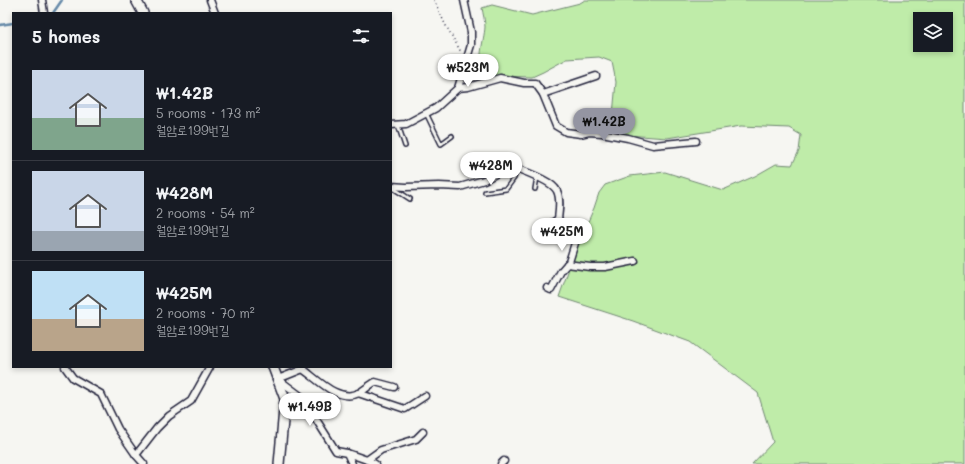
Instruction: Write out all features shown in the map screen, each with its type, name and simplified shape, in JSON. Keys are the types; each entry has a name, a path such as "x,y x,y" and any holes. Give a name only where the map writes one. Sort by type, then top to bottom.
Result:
{"street":[{"path":"42,0 44,12"},
{"path":"136,0 142,12"},
{"path":"210,0 215,12"},
{"path":"394,125 406,124 436,108 458,88 470,45 471,32 464,0"},
{"path":"543,94 596,76"},
{"path":"458,88 468,87 500,78 511,79 524,83 535,83 543,94 556,126 566,132 581,134 589,132 602,133 653,145 696,141"},
{"path":"392,186 460,187 484,180 511,166 551,184 557,191 559,206 558,219 575,243 569,262 561,271 551,290 547,288"},
{"path":"538,232 558,219"},
{"path":"567,264 605,267 635,261"},
{"path":"66,368 73,378 101,394 118,429 144,464"},
{"path":"136,455 165,420 191,401 209,368"},
{"path":"274,368 285,399 278,464"},
{"path":"278,379 303,368 336,393 345,396 358,393 375,382 394,388"},
{"path":"278,379 302,397 336,452 348,453 375,464"},
{"path":"358,393 405,409 425,396"},
{"path":"367,460 381,450 416,439 423,432"},
{"path":"348,453 352,464"}],"lane":[{"path":"426,113 441,144 452,136"},
{"path":"394,125 405,146"},
{"path":"485,192 506,189 514,178 517,169"},
{"path":"536,189 537,177"},
{"path":"392,187 410,199"}],"path":[{"path":"434,0 459,49 467,57"}],"green space":[{"path":"585,0 965,0 965,464 752,464 773,442 758,393 690,342 633,321 559,297 576,249 599,193 605,185 630,176 665,172 723,190 755,176 776,164 792,165 799,151 801,135 789,128 741,126 667,138 627,135 612,126 616,82 612,62 599,57 567,59 532,77 485,74 481,63 481,51 485,27 482,8 492,5 532,15 580,3"}],"waterway":[{"path":"54,12 62,0"},
{"path":"0,25 12,23"}]}
